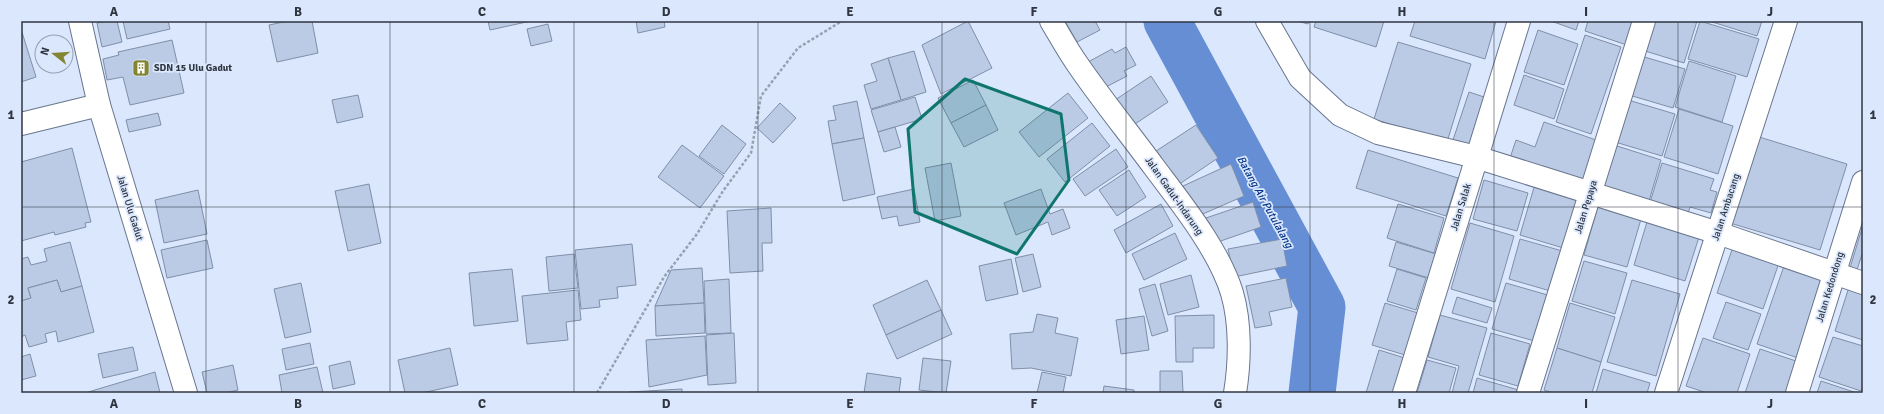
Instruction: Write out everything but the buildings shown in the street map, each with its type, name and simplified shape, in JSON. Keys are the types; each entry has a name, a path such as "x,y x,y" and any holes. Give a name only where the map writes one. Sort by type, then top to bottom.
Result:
{"street":[{"name":"Jalan Ulu Gadut","path":"80,21 100,105 186,393"},
{"name":"Jalan Gadut-Indarung","path":"1051,21 1078,65 1195,224 1223,270 1232,294 1236,316 1238,353 1235,393"},
{"path":"1268,21 1300,78 1340,115 1378,133 1476,157 1718,233 1863,283"},
{"name":"Jalan Salak","path":"1404,393 1519,21"},
{"name":"Jalan Pepaya","path":"1528,393 1644,21"},
{"name":"Jalan Ambacang","path":"1666,393 1786,21"},
{"path":"21,124 100,105"},
{"name":"Jalan Kedondong","path":"1797,393 1863,182"}],"path":[{"path":"598,393 664,277 697,234 723,192 751,153 761,96 798,48 842,21"}],"highlighted area":[{"path":"965,79 1061,114 1069,180 1017,254 915,212 908,129"}],"waterway":[{"name":"Batang Air Putulalang","path":"1167,21 1322,307 1312,393"}],"place":[{"name":"SDN 15 Ulu Gadut","path":"141,68"}]}
